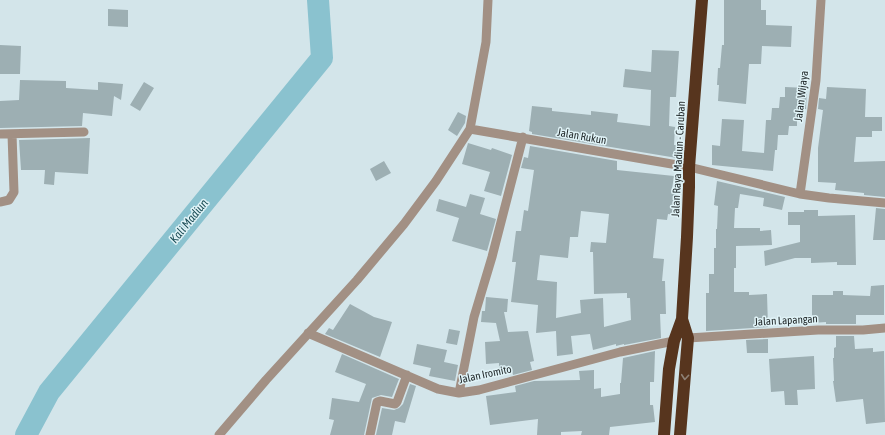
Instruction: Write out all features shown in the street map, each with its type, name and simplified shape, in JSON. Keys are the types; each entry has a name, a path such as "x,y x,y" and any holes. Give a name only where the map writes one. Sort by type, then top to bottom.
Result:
{"highway":[{"name":"Jalan Raya Madiun - Caruban","path":"664,435 669,369 674,341 682,319 687,237 689,167 702,0"},
{"name":"Jalan Raya Madiun - Caruban","path":"680,435 688,338 682,319"}],"street":[{"path":"219,435 266,380 357,280 404,224 436,181 470,129 486,42 488,0"},
{"name":"Jalan Wijaya","path":"800,194 816,80 821,0"},
{"name":"Jalan Rukun","path":"470,129 689,167 800,194 885,203"},
{"path":"0,134 84,132"},
{"path":"0,202 9,200 14,192 12,134"},
{"path":"459,392 474,317 492,257 523,137"},
{"name":"Jalan Lapangan","path":"688,338 818,330 863,330 885,328"},
{"name":"Jalan Iromito","path":"308,333 438,389 459,392 479,390 620,352 674,341"},
{"path":"370,435 377,402 380,401 395,404 407,376"}],"building":[{"path":"724,0 761,0 761,10 766,10 766,25 792,26 791,47 762,46 761,64 749,64 746,104 718,101 718,68 720,68 722,45 724,45"},
{"path":"108,9 128,10 128,27 108,26"},
{"path":"0,45 21,46 20,74 0,74"},
{"path":"652,50 679,51 676,97 670,97 669,126 675,127 674,145 677,145 677,158 532,134 532,132 529,131 532,106 552,108 552,111 591,115 591,111 618,114 617,122 650,126 651,90 623,87 625,69 651,72"},
{"path":"20,80 66,81 66,88 98,90 98,82 123,84 121,100 114,96 112,116 83,113 82,126 0,128 0,101 19,100"},
{"path":"144,82 154,88 140,111 130,105"},
{"path":"785,87 807,88 806,109 797,109 797,126 789,126 788,135 778,135 773,171 712,165 712,145 720,146 722,119 744,120 742,151 764,153 766,120 771,120 772,108 779,108 780,97 785,97"},
{"path":"827,87 866,89 865,117 882,117 882,131 872,131 872,137 856,137 854,162 885,161 885,197 835,190 836,183 818,182 818,148 823,110 818,109 819,98 826,99"},
{"path":"458,112 466,116 465,123 457,136 448,130"},
{"path":"90,138 88,174 55,172 54,185 44,184 45,170 21,170 19,140"},
{"path":"468,143 491,150 492,148 512,155 501,196 484,191 490,172 462,164"},
{"path":"530,146 617,161 617,170 674,176 672,189 676,189 674,215 668,214 667,220 657,219 653,258 664,259 662,281 665,281 666,314 660,314 661,338 624,345 616,346 616,344 593,350 590,334 571,336 573,354 557,356 556,331 536,333 538,305 511,302 516,262 512,262 516,231 521,231 524,210 528,211 534,170 521,168 524,157 528,158","holes":["581,211 609,214 606,243 591,242 590,252 593,252 594,294 627,293 627,298 630,298 631,320 604,327 603,298 580,300 581,313 556,318 557,282 537,280 540,255 568,258 570,237 578,237"]},
{"path":"384,161 391,173 376,181 370,169"},
{"path":"717,181 785,197 782,210 763,206 764,198 740,194 738,208 735,208 734,228 760,228 760,231 771,230 772,245 736,246 736,268 734,268 734,292 749,292 749,295 767,294 768,327 706,331 706,293 709,293 709,274 714,274 714,248 716,248 718,206 714,205"},
{"path":"470,194 485,198 480,214 496,219 487,251 452,241 459,218 436,211 439,199 466,207"},
{"path":"876,208 885,209 885,240 873,240"},
{"path":"804,210 818,210 818,216 855,215 856,265 837,265 837,262 811,263 811,258 795,258 765,266 764,251 800,242 800,225 788,225 788,212 804,212"},
{"path":"884,285 884,315 856,315 856,324 826,324 826,322 812,323 812,295 833,295 833,291 843,291 843,295 870,296 871,286"},
{"path":"486,297 508,299 507,312 504,312 508,332 528,331 534,361 530,362 532,370 513,375 512,370 499,371 499,363 486,364 485,342 500,341 496,323 481,322 482,311 485,311"},
{"path":"350,304 374,317 392,322 380,357 325,334 329,328 333,330"},
{"path":"449,329 460,331 457,345 446,343"},
{"path":"836,336 854,336 855,349 873,348 873,352 884,351 885,422 866,424 863,399 836,402 833,381 833,358 834,348 836,347"},
{"path":"768,339 768,353 747,353 746,340"},
{"path":"417,344 447,350 444,362 458,365 455,381 429,376 431,368 413,364"},
{"path":"655,351 654,382 650,382 650,405 653,405 655,422 610,427 609,435 581,435 582,431 561,432 561,435 537,435 538,419 490,425 486,396 516,392 515,386 534,381 580,380 579,371 594,370 594,389 601,388 601,397 620,394 623,358"},
{"path":"342,354 399,379 392,397 381,395 372,398 364,435 330,435 334,420 329,419 332,398 359,402 366,384 335,372"},
{"path":"814,356 815,389 797,390 798,405 785,405 784,391 771,392 769,359"},
{"path":"410,384 416,386 405,423 395,421 392,435 376,435 382,408 394,410 399,408 403,404"}],"waterway":[{"name":"Kali Madiun","path":"26,435 49,392 322,58 318,0"}]}
